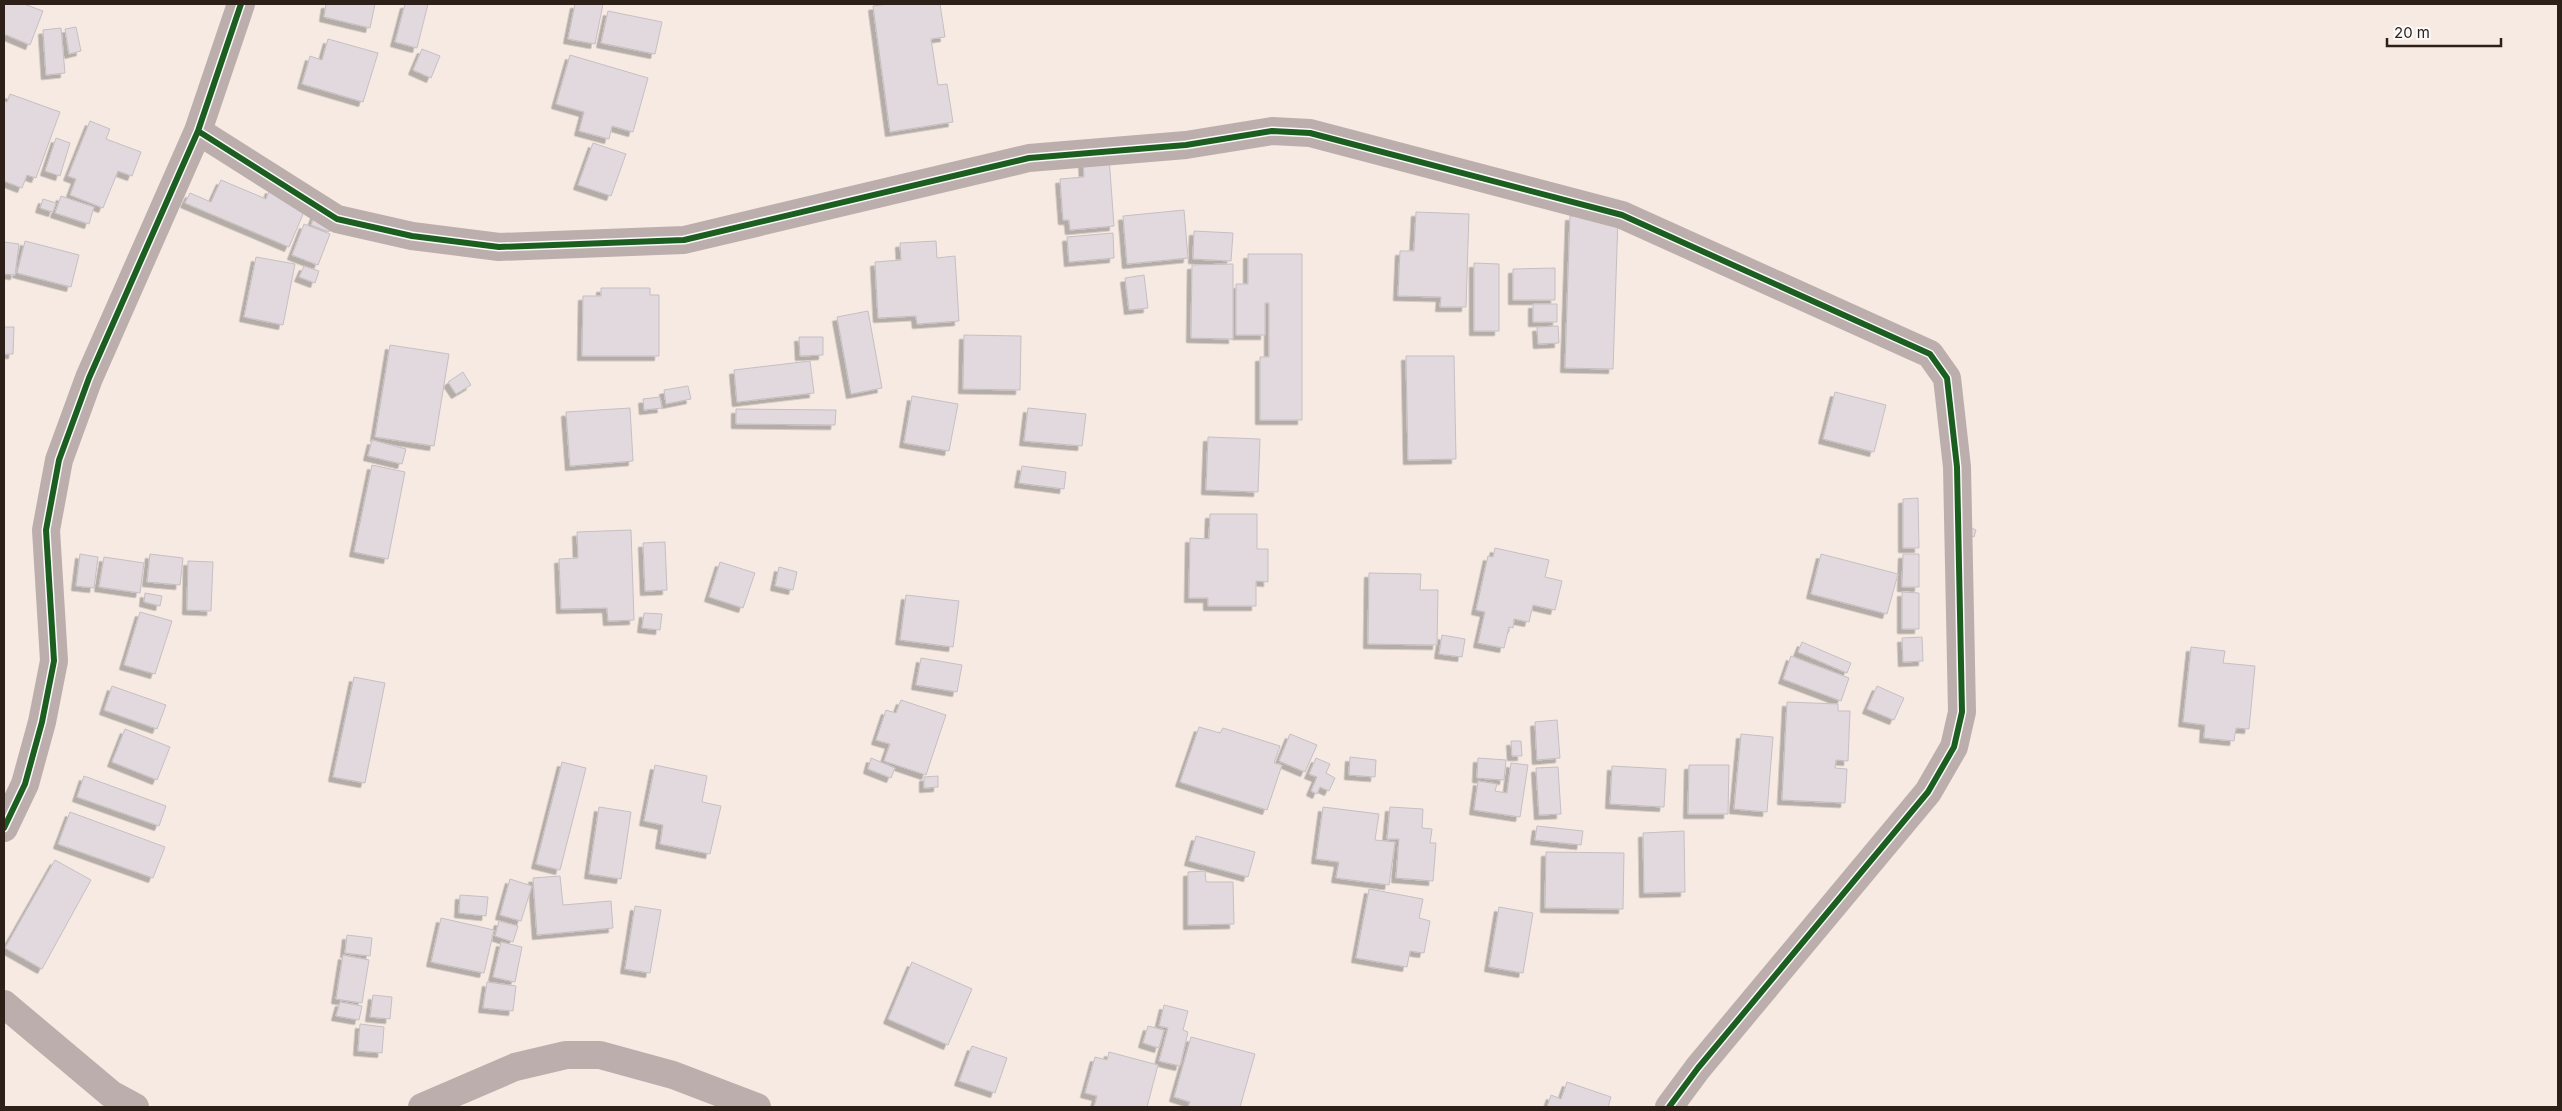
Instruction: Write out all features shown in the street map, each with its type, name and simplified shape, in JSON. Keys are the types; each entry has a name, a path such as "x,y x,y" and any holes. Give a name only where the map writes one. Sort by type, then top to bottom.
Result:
{"street":[{"path":"4,828 25,784 42,722 54,661 46,530 59,460 89,378 198,131 241,4"},
{"path":"198,131 337,219 412,236 499,247 684,240 1029,158 1186,145 1272,132 1310,133 1622,215 1930,354 1947,378 1957,467 1962,712 1954,747 1928,792 1698,1068 1669,1107"},
{"path":"4,1004 111,1094 135,1107"},
{"path":"422,1107 515,1067 566,1055 600,1055 674,1075 757,1107"}],"building":[{"path":"4,4 24,4 43,11 30,45 4,34"},
{"path":"326,4 375,4 370,28 324,17"},
{"path":"405,4 428,4 417,48 395,42"},
{"path":"575,4 603,4 595,44 568,39"},
{"path":"888,4 940,4 945,37 931,39 938,85 947,84 953,122 890,132 873,6"},
{"path":"608,11 662,22 655,54 601,43"},
{"path":"76,27 81,51 69,54 65,29"},
{"path":"61,28 65,73 46,75 43,30"},
{"path":"328,39 378,53 363,102 302,84 310,56 322,60"},
{"path":"422,49 440,56 431,78 413,70"},
{"path":"570,55 648,78 633,132 612,126 609,139 579,131 584,112 556,104"},
{"path":"10,94 60,112 36,178 27,175 22,188 4,181 4,101 7,102"},
{"path":"90,121 110,129 106,139 141,152 132,176 118,171 103,208 70,195 76,179 68,176"},
{"path":"56,138 70,143 60,176 45,171"},
{"path":"593,143 626,154 611,196 578,185"},
{"path":"1109,157 1114,226 1070,230 1069,220 1063,220 1060,179 1084,177 1083,160"},
{"path":"221,180 266,199 270,189 307,205 289,247 185,203 190,193 211,202"},
{"path":"61,196 94,207 89,224 55,213"},
{"path":"43,199 56,203 53,212 40,208"},
{"path":"1184,210 1188,258 1127,264 1123,216"},
{"path":"316,212 334,219 329,232 311,225"},
{"path":"1416,212 1469,214 1466,307 1440,307 1441,297 1398,296 1400,251 1414,251"},
{"path":"1570,216 1618,218 1613,369 1565,368"},
{"path":"304,224 330,234 318,265 292,255"},
{"path":"1194,231 1233,233 1231,261 1193,259"},
{"path":"1113,233 1114,258 1069,262 1067,237"},
{"path":"25,241 79,255 71,287 17,273"},
{"path":"936,241 937,258 955,256 959,321 917,324 916,316 878,318 875,262 901,260 900,243"},
{"path":"4,242 19,244 15,275 4,274"},
{"path":"1248,254 1302,254 1302,420 1260,420 1260,357 1269,357 1269,303 1265,303 1265,335 1236,335 1236,284 1248,284"},
{"path":"256,257 295,264 283,325 244,317"},
{"path":"1474,263 1499,264 1499,331 1474,331"},
{"path":"1233,264 1233,339 1191,338 1192,265"},
{"path":"304,266 319,271 315,283 299,277"},
{"path":"1555,268 1555,300 1513,300 1513,269"},
{"path":"1144,275 1148,308 1129,310 1125,278"},
{"path":"601,288 650,288 650,295 659,295 659,356 582,356 583,296 601,296"},
{"path":"1533,304 1557,304 1557,322 1533,322"},
{"path":"868,311 882,388 851,394 837,317"},
{"path":"1558,326 1559,343 1538,344 1537,327"},
{"path":"4,327 14,327 13,354 4,354"},
{"path":"964,335 1021,336 1020,390 963,389"},
{"path":"799,337 823,337 823,355 800,356"},
{"path":"390,345 449,354 434,446 375,437"},
{"path":"1406,356 1454,356 1456,459 1408,460"},
{"path":"810,361 814,393 737,402 734,370"},
{"path":"463,372 471,385 456,394 448,382"},
{"path":"688,386 691,399 666,404 664,390"},
{"path":"1835,392 1886,405 1874,452 1823,439"},
{"path":"912,396 958,404 949,451 904,443"},
{"path":"660,397 662,408 644,410 643,399"},
{"path":"630,408 633,461 570,466 566,412"},
{"path":"1028,408 1086,414 1082,446 1024,441"},
{"path":"736,409 836,410 835,425 736,424"},
{"path":"1208,437 1260,439 1258,492 1206,490"},
{"path":"372,440 406,449 402,464 368,456"},
{"path":"372,465 405,472 388,559 354,552"},
{"path":"1022,466 1066,472 1064,489 1019,483"},
{"path":"1918,498 1919,548 1903,548 1903,499"},
{"path":"1210,514 1257,514 1257,549 1268,549 1268,582 1256,581 1256,606 1208,606 1208,598 1189,598 1190,538 1209,539"},
{"path":"1963,524 1976,530 1974,537 1960,531"},
{"path":"631,530 634,620 608,621 607,608 561,609 559,559 578,558 577,532"},
{"path":"665,542 667,590 645,591 643,543"},
{"path":"1495,548 1549,560 1545,577 1562,581 1555,610 1533,605 1529,622 1514,619 1513,628 1509,627 1504,648 1478,643 1485,612 1476,610 1488,556 1493,557"},
{"path":"80,554 98,557 94,588 76,586"},
{"path":"150,554 183,558 180,585 147,582"},
{"path":"1821,554 1898,574 1887,614 1811,594"},
{"path":"1903,554 1919,554 1919,587 1902,587"},
{"path":"104,557 144,563 140,593 99,587"},
{"path":"188,561 213,562 211,611 187,610"},
{"path":"720,562 755,573 743,608 709,597"},
{"path":"779,567 797,572 793,590 775,586"},
{"path":"1369,573 1421,574 1420,590 1438,590 1437,645 1368,644"},
{"path":"1902,592 1919,593 1919,629 1902,629"},
{"path":"145,593 162,596 160,606 144,602"},
{"path":"906,595 959,601 953,647 900,640"},
{"path":"140,612 172,621 155,674 124,665"},
{"path":"644,613 662,614 660,630 642,628"},
{"path":"1442,635 1465,639 1462,657 1439,654"},
{"path":"1922,637 1923,661 1903,662 1902,638"},
{"path":"1802,642 1851,663 1847,673 1798,652"},
{"path":"2191,647 2225,651 2223,663 2255,666 2249,729 2236,728 2234,741 2204,738 2205,725 2183,722"},
{"path":"1791,656 1849,678 1841,701 1783,679"},
{"path":"921,658 962,665 957,692 916,685"},
{"path":"354,677 385,683 365,783 333,777"},
{"path":"112,686 166,705 157,729 104,710"},
{"path":"1877,686 1904,698 1894,720 1867,709"},
{"path":"901,700 946,715 926,775 884,761 890,744 876,740 886,710 896,713"},
{"path":"1787,702 1838,704 1838,711 1850,711 1848,761 1836,760 1835,768 1847,769 1845,803 1782,800"},
{"path":"1557,720 1560,758 1537,760 1535,722"},
{"path":"1199,727 1220,733 1223,728 1280,746 1274,763 1282,765 1267,810 1180,782"},
{"path":"125,729 170,747 157,780 112,762"},
{"path":"1290,734 1317,745 1305,772 1279,761"},
{"path":"1741,734 1773,737 1767,812 1734,809"},
{"path":"1511,741 1521,741 1522,756 1512,756"},
{"path":"1350,757 1376,760 1375,777 1349,775"},
{"path":"871,758 895,768 891,778 868,769"},
{"path":"1316,758 1330,764 1326,773 1335,778 1329,791 1320,787 1317,794 1311,791 1317,777 1309,774"},
{"path":"1478,758 1506,760 1504,780 1477,778"},
{"path":"562,762 586,768 560,870 536,864"},
{"path":"1511,763 1528,765 1520,817 1474,810 1478,781 1497,784 1495,791 1507,793"},
{"path":"655,765 707,776 702,802 721,806 710,854 660,844 663,825 644,821"},
{"path":"1689,765 1729,765 1728,814 1688,814"},
{"path":"1612,766 1666,769 1664,807 1610,804"},
{"path":"1558,767 1561,814 1539,815 1536,768"},
{"path":"84,776 166,806 159,826 77,797"},
{"path":"938,776 938,787 924,788 924,777"},
{"path":"599,807 631,812 621,879 589,874"},
{"path":"1323,807 1379,814 1375,840 1395,842 1389,885 1336,878 1339,862 1316,859"},
{"path":"1390,807 1423,809 1422,828 1432,829 1430,843 1436,843 1433,881 1396,878 1399,839 1387,839"},
{"path":"70,812 165,847 153,878 58,844"},
{"path":"1537,826 1583,831 1581,845 1535,840"},
{"path":"1684,831 1685,892 1644,893 1643,833"},
{"path":"1196,836 1255,852 1248,877 1189,861"},
{"path":"1546,852 1624,853 1623,909 1545,908"},
{"path":"55,860 91,880 42,969 5,948"},
{"path":"1205,871 1206,882 1233,882 1234,924 1188,925 1188,872"},
{"path":"560,876 563,905 611,901 613,928 537,935 533,878"},
{"path":"510,879 532,886 521,921 500,915"},
{"path":"1369,889 1423,899 1419,918 1430,921 1424,953 1410,951 1407,967 1356,958"},
{"path":"460,895 488,897 486,916 459,913"},
{"path":"635,906 661,910 650,973 625,969"},
{"path":"1499,907 1533,913 1523,973 1489,967"},
{"path":"441,918 494,930 484,973 431,962"},
{"path":"499,921 518,926 513,942 495,936"},
{"path":"347,935 372,938 370,956 345,953"},
{"path":"501,942 522,947 515,982 493,977"},
{"path":"343,955 369,960 362,1003 336,999"},
{"path":"912,962 972,989 948,1045 888,1019"},
{"path":"487,982 516,986 513,1011 483,1008"},
{"path":"373,995 392,997 390,1019 370,1017"},
{"path":"340,1002 362,1006 359,1020 336,1016"},
{"path":"1164,1005 1188,1011 1183,1030 1188,1032 1180,1066 1159,1061 1168,1028 1159,1026"},
{"path":"360,1024 384,1027 382,1053 358,1051"},
{"path":"1148,1026 1164,1030 1159,1048 1143,1043"},
{"path":"1191,1037 1255,1054 1240,1107 1188,1107 1190,1102 1174,1097"},
{"path":"972,1046 1007,1058 995,1093 959,1081"},
{"path":"1109,1052 1158,1065 1147,1107 1094,1107 1097,1096 1085,1093 1095,1057 1107,1060"},
{"path":"1567,1082 1611,1097 1608,1107 1547,1107 1551,1095 1561,1099"}],"cycle path":[{"path":"4,828 25,784 42,722 54,661 46,530 59,460 89,378 198,131 241,4"},
{"path":"198,131 337,219 412,236 499,247 684,240 1029,158 1186,145 1272,131 1310,133 1622,215 1930,354 1947,378 1957,467 1962,712 1954,747 1928,792 1698,1068 1669,1107"}]}
